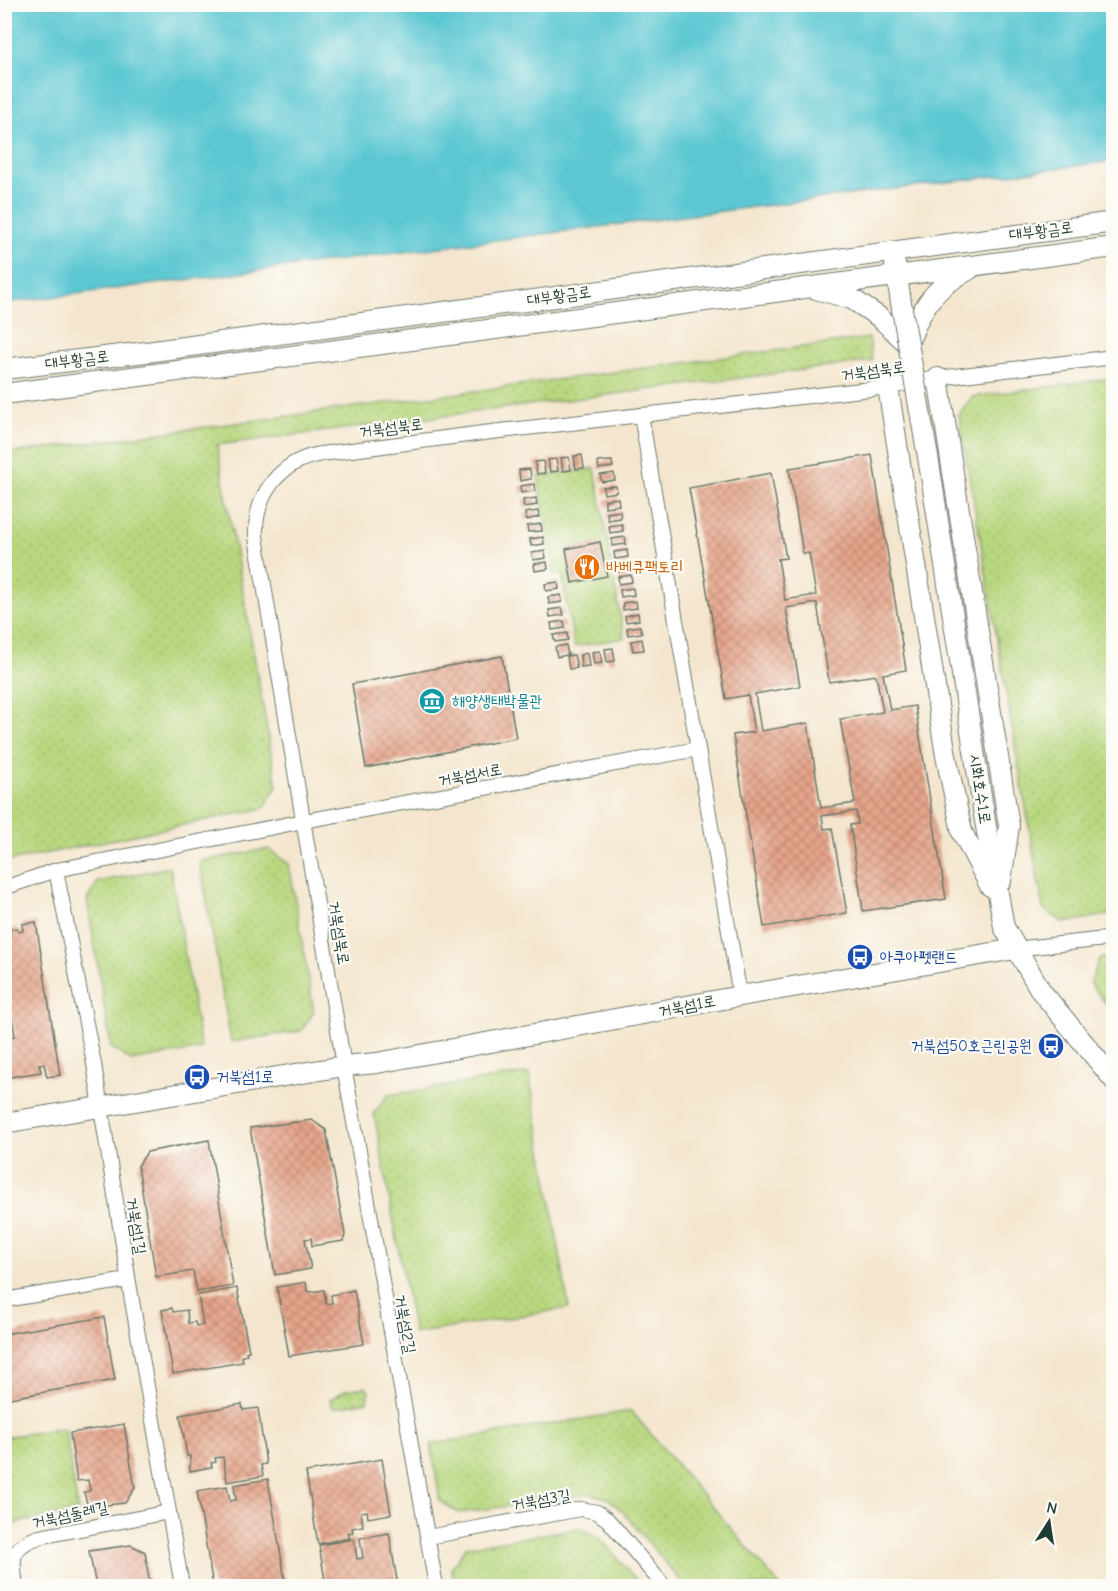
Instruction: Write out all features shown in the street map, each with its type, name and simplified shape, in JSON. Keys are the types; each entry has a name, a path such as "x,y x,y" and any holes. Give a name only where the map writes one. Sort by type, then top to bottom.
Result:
{"main road":[{"name":"대부황금로","path":"4,369 146,352 1113,222"},
{"name":"대부황금로","path":"4,394 1113,247"},
{"path":"893,250 897,276"},
{"path":"807,286 852,299 871,311 908,344 918,316 934,293 978,265"},
{"name":"시화호수1로","path":"897,276 1004,927 1041,991 1113,1080"},
{"path":"938,378 1009,826 999,901"},
{"path":"888,387 946,756 962,832 999,901"},
{"name":"거북섬1로","path":"4,1123 344,1066 388,1061 740,996 1015,949"}],"street":[{"name":"거북섬북로","path":"344,1066 256,537 255,519 261,499 274,481 295,462 314,455 483,433 888,387 938,378 1113,357"},
{"path":"641,415 740,996"},
{"name":"거북섬서로","path":"4,888 56,870 304,821 698,749"},
{"name":"거북섬1길","path":"56,870 94,1064 128,1280 182,1587"},
{"path":"1015,949 1113,938"},
{"name":"거북섬2길","path":"344,1066 400,1394 436,1587"},
{"path":"4,1300 128,1280"},
{"name":"거북섬3길","path":"428,1537 581,1509 597,1512 608,1520 664,1587"},
{"name":"거북섬둘레길","path":"16,1587 13,1564 16,1552 24,1542 39,1537 169,1512"}],"green space":[{"path":"869,338 872,361 217,445 277,786 264,808 5,862 5,454"},
{"path":"1113,378 1113,914 1064,923 1043,909 959,415 972,397"},
{"path":"595,468 624,638 574,647 562,574 554,574 538,477"},
{"path":"268,849 289,864 314,1012 301,1031 231,1042 200,861"},
{"path":"170,867 201,1049 131,1061 111,1047 87,900 98,882"},
{"path":"1114,956 1113,1012 1090,984 1099,959"},
{"path":"529,1073 569,1308 414,1334 374,1113 388,1095"},
{"path":"366,1387 369,1390 367,1401 333,1408 330,1399 346,1390"},
{"path":"631,1411 780,1586 685,1586 622,1511 607,1498 590,1494 459,1513 440,1501 431,1444"},
{"path":"65,1428 78,1511 5,1525 5,1437"},
{"path":"580,1528 599,1537 642,1586 455,1586 451,1568 466,1547"}],"water":[{"path":"4,5 1113,5 1113,161 5,303"}],"building":[{"path":"582,455 584,468 576,469 574,456"},
{"path":"872,455 906,670 883,674 890,710 915,706 946,899 863,911 850,825 858,824 856,811 822,816 824,829 832,828 847,913 764,927 733,735 754,732 748,695 726,699 689,488 771,473 786,558 778,559 785,600 816,595 809,553 803,554 789,468","holes":["817,603 829,682 876,675 883,712 840,719 855,803 821,808 808,723 761,731 755,694 800,686 786,608"]},
{"path":"569,457 571,470 563,471 561,458"},
{"path":"556,459 558,471 550,472 548,460"},
{"path":"543,461 545,473 537,474 535,462"},
{"path":"612,461 613,467 599,469 598,462"},
{"path":"530,469 531,479 520,481 519,470"},
{"path":"614,473 615,480 602,482 600,475"},
{"path":"534,484 535,491 521,493 520,486"},
{"path":"616,486 617,492 604,494 603,487"},
{"path":"536,498 537,505 524,507 523,500"},
{"path":"618,498 619,505 605,507 605,500"},
{"path":"538,511 539,517 526,520 525,513"},
{"path":"620,511 621,518 608,520 607,513"},
{"path":"541,524 542,531 528,532 527,526"},
{"path":"622,524 623,531 610,533 609,526"},
{"path":"543,537 544,544 531,546 530,539"},
{"path":"625,537 626,544 612,546 612,539"},
{"name":"바베큐팩토리","path":"600,542 607,576 572,583 566,549"},
{"path":"627,550 628,557 615,559 614,552"},
{"path":"545,551 546,558 533,560 532,553"},
{"path":"547,562 548,569 535,571 534,564"},
{"path":"629,563 630,570 617,572 616,565"},
{"path":"631,575 632,582 619,584 618,577"},
{"path":"558,582 559,589 546,591 545,584"},
{"path":"633,588 634,595 621,597 620,590"},
{"path":"561,595 562,602 549,604 548,597"},
{"path":"636,601 637,608 623,610 623,603"},
{"path":"562,608 564,615 550,617 549,610"},
{"path":"638,613 639,620 626,622 625,616"},
{"path":"564,621 565,628 552,630 551,623"},
{"path":"640,626 642,633 628,635 627,628"},
{"path":"567,633 568,640 555,642 553,635"},
{"path":"642,639 644,650 633,651 631,641"},
{"path":"566,645 568,655 557,657 555,647"},
{"path":"613,648 615,661 607,662 605,649"},
{"path":"600,651 602,663 594,664 592,652"},
{"path":"587,653 589,666 581,667 580,655"},
{"path":"574,655 577,668 569,669 567,656"},
{"name":"해양생태박물관","path":"502,656 516,738 366,768 352,684"},
{"path":"36,922 60,1075 47,1077 44,1064 39,1064 41,1072 4,1078 4,1038 15,1036 4,969 4,930 17,928 18,932 23,931 22,924"},
{"path":"312,1120 326,1130 345,1235 343,1241 312,1246 311,1238 305,1239 311,1269 275,1275 250,1128"},
{"path":"209,1140 233,1286 197,1292 193,1271 156,1277 138,1166 147,1152"},
{"path":"306,1282 307,1291 324,1290 326,1304 332,1303 331,1295 354,1290 364,1344 289,1356 277,1287"},
{"path":"237,1288 249,1351 246,1352 247,1355 242,1356 243,1362 173,1374 162,1310 172,1308 173,1312 187,1310 188,1323 195,1322 196,1326 203,1325 198,1295"},
{"path":"104,1317 115,1380 4,1399 4,1334"},
{"path":"242,1404 243,1410 258,1408 266,1464 261,1465 263,1476 227,1482 223,1457 215,1458 216,1462 211,1463 212,1467 190,1471 190,1456 187,1456 180,1415"},
{"path":"124,1424 135,1488 125,1503 88,1507 84,1492 90,1491 88,1480 77,1481 70,1433"},
{"path":"382,1459 391,1514 368,1518 367,1511 361,1512 363,1526 352,1528 353,1532 348,1533 350,1538 318,1544 306,1472"},
{"path":"268,1479 286,1586 213,1586 197,1491 227,1486 230,1501 236,1500 234,1485"},
{"path":"389,1533 398,1586 326,1586 319,1545 354,1539 357,1559 363,1558 360,1538"},
{"path":"131,1545 145,1552 150,1586 96,1586 89,1551"}],"place":[{"name":"바베큐팩토리","path":"587,567"},
{"name":"해양생태박물관","path":"432,701"},
{"name":"아쿠아펫랜드","path":"860,957"},
{"name":"거북섬50호근린공원","path":"1051,1046"},
{"name":"거북섬1로","path":"197,1077"}]}
